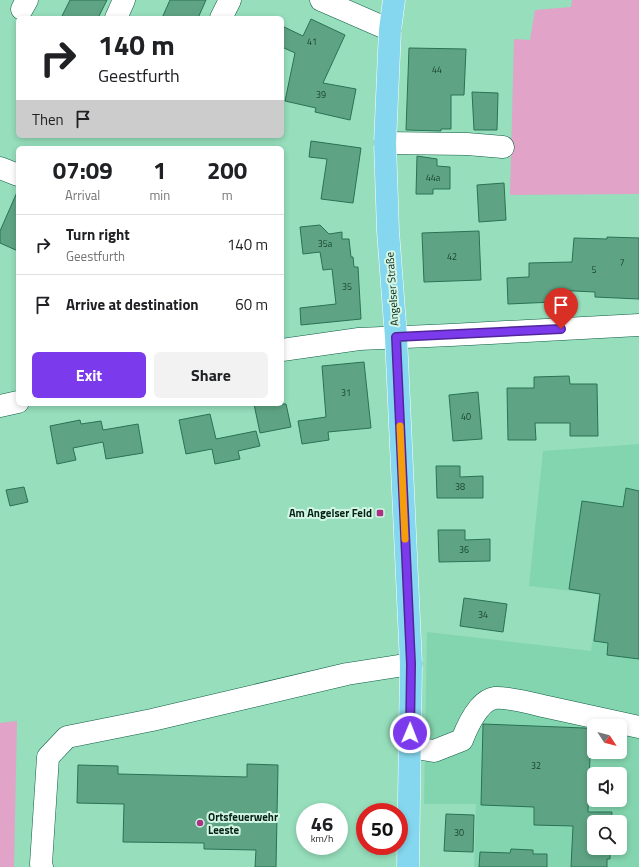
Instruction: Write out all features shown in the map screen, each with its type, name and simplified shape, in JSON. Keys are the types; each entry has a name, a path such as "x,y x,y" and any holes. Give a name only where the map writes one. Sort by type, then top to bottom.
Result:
{"main road":[{"name":"Angelser Straße","path":"394,0 390,30 385,143 388,231 396,337 411,664 408,867"}],"street":[{"path":"117,16 124,0"},
{"path":"223,16 230,0"},
{"path":"321,0 390,30"},
{"path":"385,143 466,144 503,147"},
{"path":"0,168 16,175"},
{"path":"284,346 358,339 639,325"},
{"path":"0,406 16,402"},
{"path":"42,867 40,864 48,757 67,737 152,720 347,674 411,664"},
{"path":"410,747 434,751 462,740 476,713 483,705 494,698 519,701 639,727"}],"shaded area":[{"path":"572,0 639,0 639,194 510,195 514,39 530,40 535,10 571,7"},
{"path":"639,444 639,867 474,867 476,804 424,804 427,632 591,651 599,594 529,586 543,451"},
{"path":"17,721 14,867 0,867 0,723"}],"building":[{"path":"70,0 107,0 99,16 62,16"},
{"path":"170,0 206,0 199,16 163,16"},
{"path":"311,19 345,35 323,83 356,89 350,120 315,112 316,108 285,101 295,53 284,48 284,27 303,36"},
{"path":"409,48 466,49 464,95 451,95 451,129 441,129 441,131 406,130"},
{"path":"472,92 498,93 497,130 474,130"},
{"path":"311,141 361,148 353,203 321,199 327,159 309,157"},
{"path":"417,156 437,159 437,166 450,167 450,189 433,189 433,194 416,194"},
{"path":"504,183 506,220 479,222 477,185"},
{"path":"16,195 16,250 0,243 0,231"},
{"path":"320,225 329,234 342,232 342,239 349,239 354,267 358,267 361,319 301,325 300,308 336,304 332,269 323,270 320,252 303,254 300,227"},
{"path":"479,231 481,280 424,282 422,233"},
{"path":"607,237 639,238 639,299 595,297 595,292 554,290 554,302 508,304 507,278 529,277 529,263 572,262 574,238 607,239"},
{"path":"364,362 371,428 328,432 329,440 302,444 298,421 326,417 322,366"},
{"path":"569,376 570,384 597,384 598,436 570,436 570,423 535,423 536,440 508,440 507,388 534,388 534,377"},
{"path":"478,392 482,439 453,441 449,395"},
{"path":"284,404 286,404 291,427 260,433 254,406 284,406"},
{"path":"210,414 216,439 256,431 260,446 238,451 240,459 215,464 212,449 186,454 179,420"},
{"path":"80,420 81,424 101,421 103,430 138,424 143,453 106,459 103,442 73,448 76,460 57,464 50,426"},
{"path":"436,466 460,466 460,477 483,476 483,498 437,498"},
{"path":"24,487 28,502 10,506 6,490"},
{"path":"626,488 639,491 639,659 607,655 608,643 594,641 600,594 569,589 582,501 623,507"},
{"path":"438,530 465,530 465,540 490,539 490,561 439,562"},
{"path":"464,598 507,604 503,632 460,626"},
{"path":"483,724 587,728 587,759 590,759 590,767 587,767 588,812 612,812 612,815 587,815 587,855 610,855 610,859 607,859 607,867 571,867 573,826 534,825 534,807 481,805"},
{"name":"Ortsfeuerwehr Leeste","path":"247,764 278,765 276,867 255,867 256,850 204,849 204,843 123,842 124,804 77,803 78,765 118,766 118,774 247,777"},
{"path":"446,814 474,815 473,852 444,851"},
{"path":"511,849 533,850 533,854 547,854 547,867 479,867 480,852 510,853"}],"slow traffic":[{"path":"400,426 405,539"}],"place":[{"name":"Am Angelser Feld","path":"380,513"},
{"name":"Ortsfeuerwehr Leeste","path":"200,823"}],"route":[{"path":"410,733 411,664 396,337 561,329"}]}
